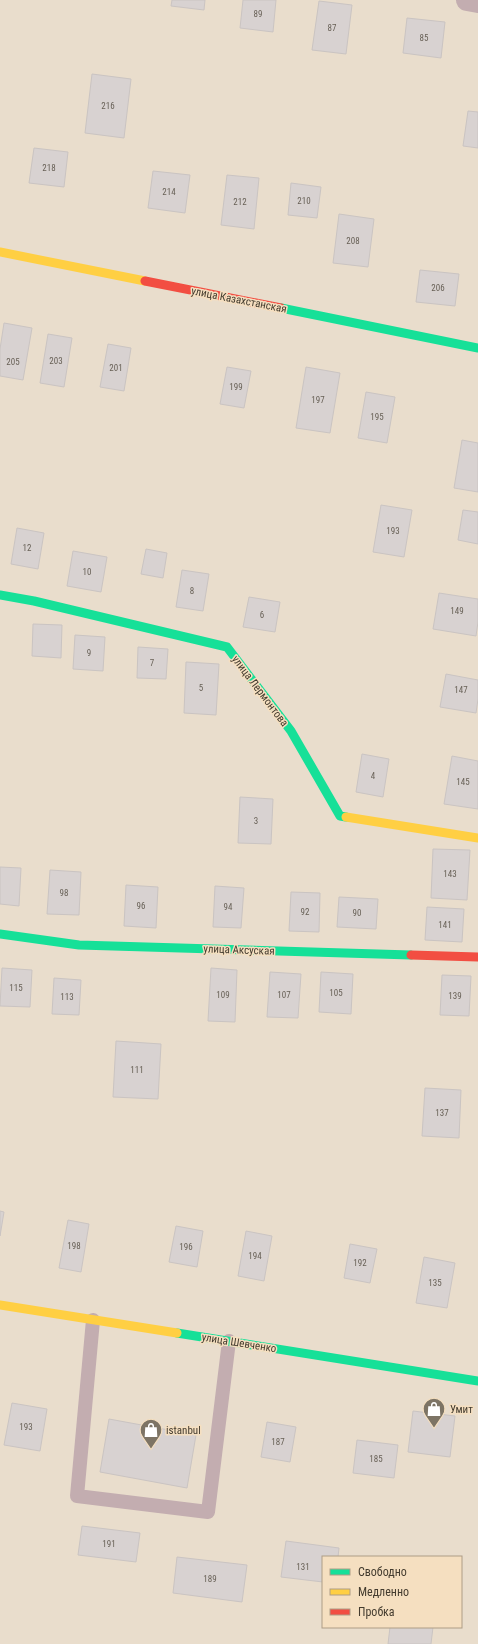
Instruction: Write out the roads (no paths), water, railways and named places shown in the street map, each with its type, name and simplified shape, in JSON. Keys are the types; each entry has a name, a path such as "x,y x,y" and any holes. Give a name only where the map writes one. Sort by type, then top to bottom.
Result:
{"street":[{"path":"467,0 478,2"},
{"name":"улица Казахстанская","path":"0,252 478,348"},
{"name":"улица Лермонтова","path":"0,595 34,601 227,647 291,731 340,816 478,838"},
{"name":"улица Аксуская","path":"0,934 79,945 478,957"},
{"name":"улица Шевченко","path":"0,1305 478,1381"}],"lane":[{"path":"93,1320 77,1496 208,1512 229,1342"}],"place":[{"name":"Умит","path":"434,1428"},
{"name":"istanbul","path":"151,1450"}]}
